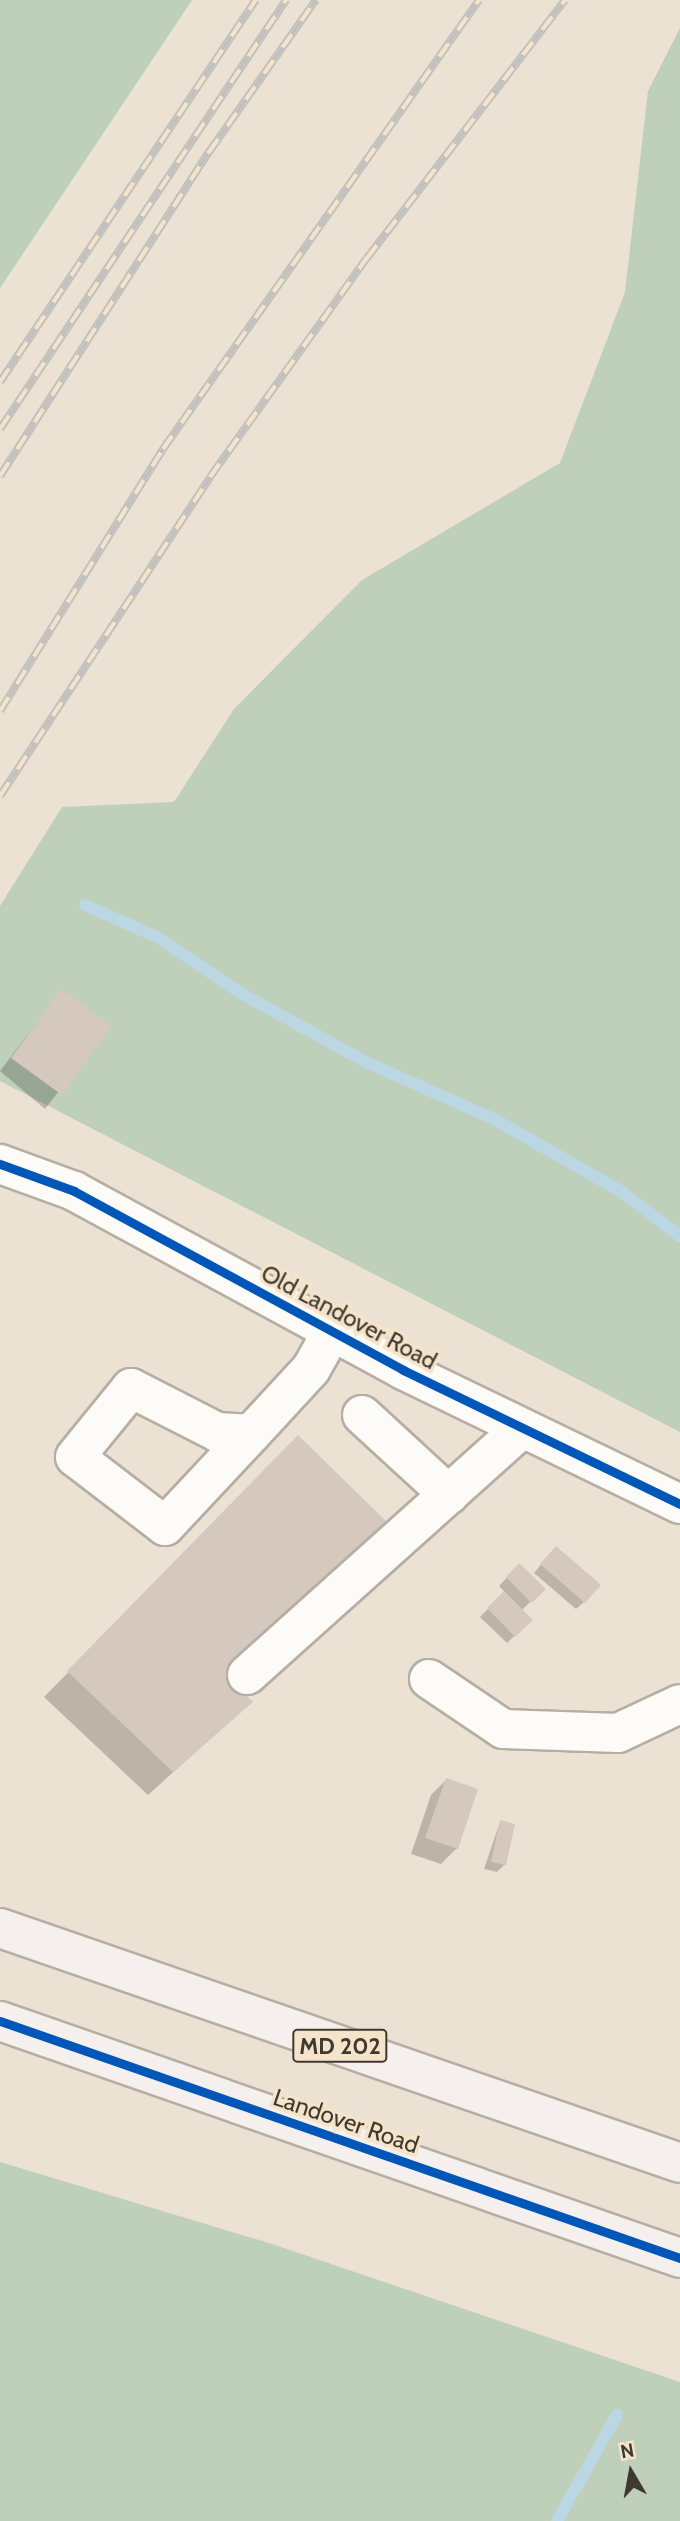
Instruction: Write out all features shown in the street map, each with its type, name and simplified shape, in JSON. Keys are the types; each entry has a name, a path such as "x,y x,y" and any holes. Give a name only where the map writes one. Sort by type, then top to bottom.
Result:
{"main road":[{"name":"MD 202","path":"0,1928 680,2163"},
{"name":"Landover Road","path":"0,2021 680,2258"}],"street":[{"name":"Old Landover Road","path":"0,1164 74,1191 521,1429 680,1504"},
{"path":"251,1434 311,1369 333,1330"},
{"path":"362,1415 449,1495"},
{"path":"247,1675 521,1429"},
{"path":"429,1679 503,1729 618,1733 680,1704"}],"green space":[{"path":"0,0 192,0 0,288"},
{"path":"680,28 680,1432 0,1081 0,906 62,807 174,802 234,709 362,580 560,463 625,292 648,91"},
{"path":"0,2162 272,2244 680,2382 680,2521 0,2521"}],"building":[{"path":"61,989 112,1026 62,1095 11,1058"},
{"path":"298,1435 389,1524 233,1682 253,1702 173,1772 67,1671"},
{"path":"556,1546 601,1585 585,1603 540,1564"},
{"path":"519,1563 546,1589 532,1603 506,1577"},
{"path":"504,1591 533,1620 515,1637 487,1608"},
{"path":"446,1778 478,1789 458,1849 425,1838"},
{"path":"500,1820 515,1824 506,1865 491,1862"}],"waterway":[{"path":"85,905 157,937 242,994 368,1063 494,1119 622,1192 680,1236"},
{"path":"557,2521 617,2415"}],"railway":[{"path":"0,382 256,0"},
{"path":"0,429 286,0"},
{"path":"0,476 209,152 316,0"},
{"path":"0,711 163,449 479,0"},
{"path":"0,796 210,477 367,258 565,0"}],"cycle path":[{"path":"0,1164 74,1191 403,1370 680,1504"},
{"path":"0,2021 680,2258"}]}
